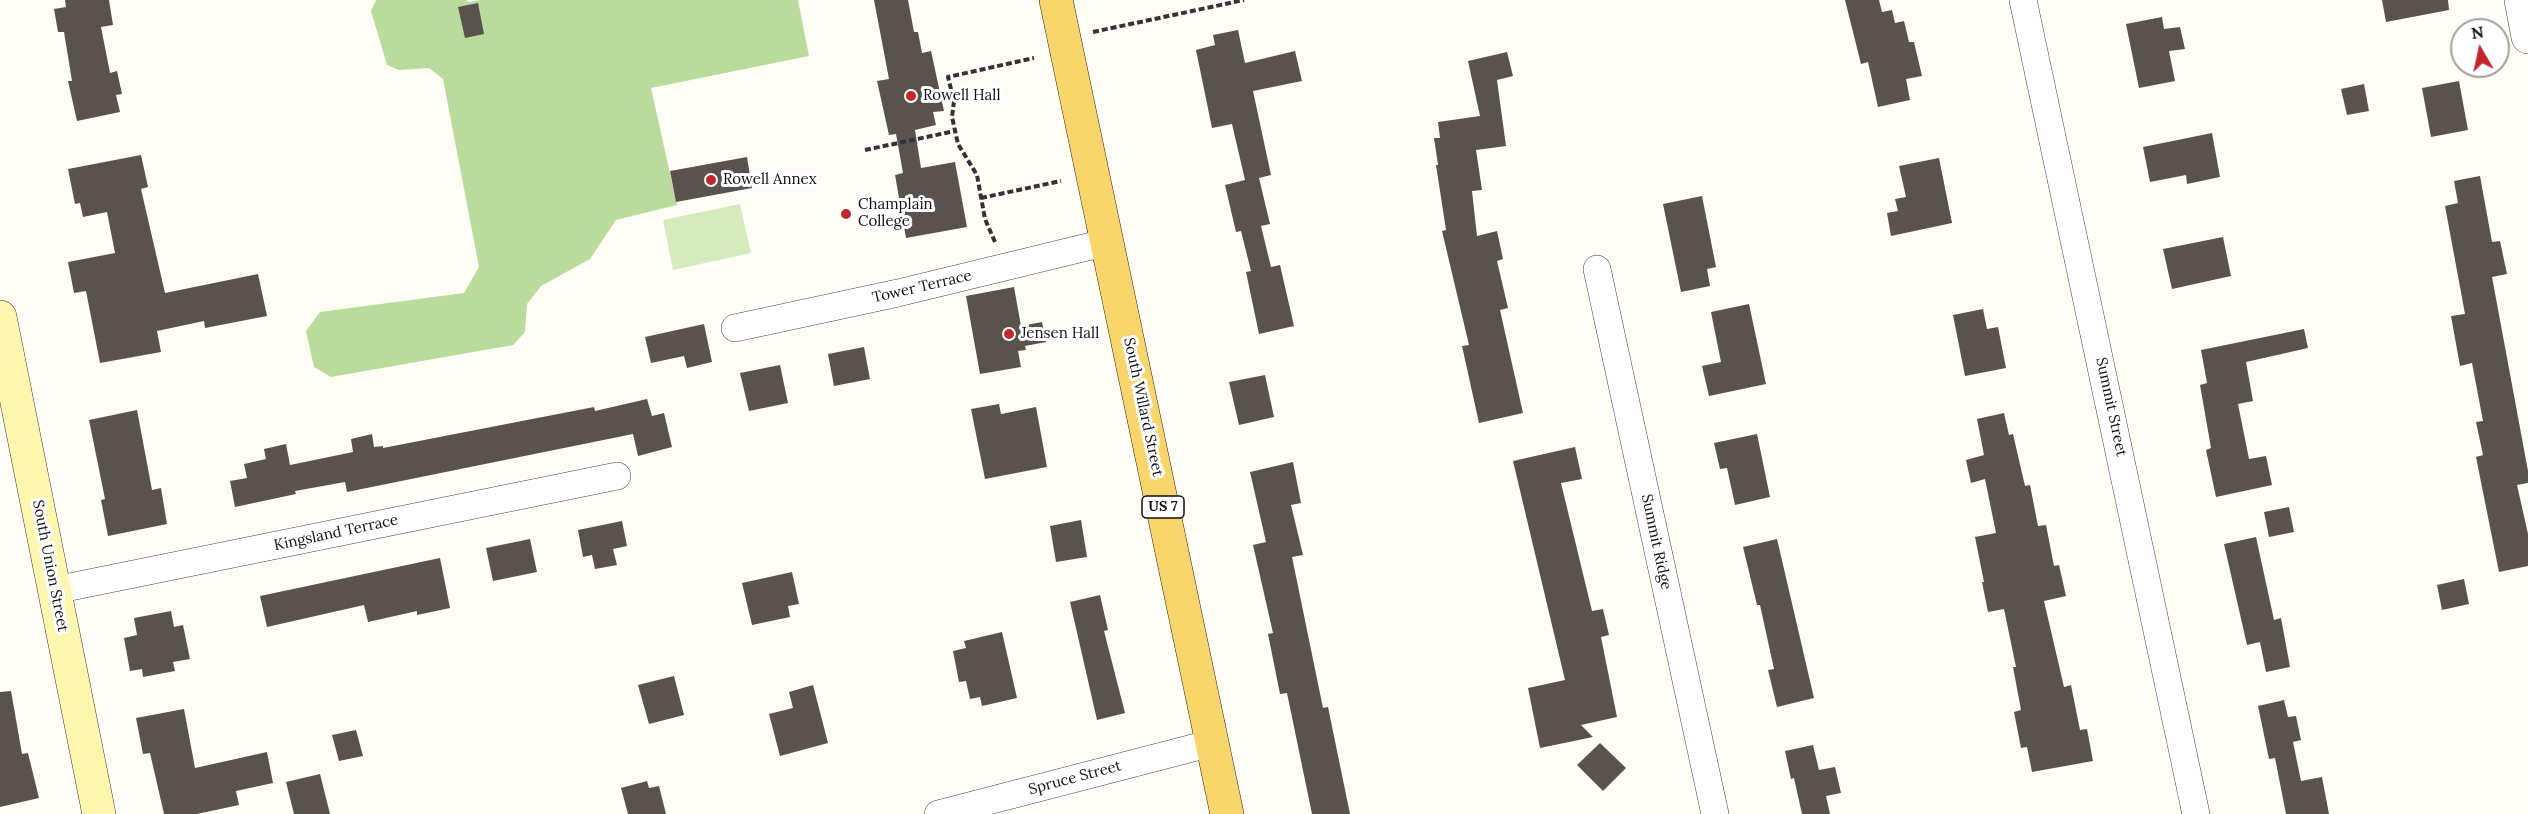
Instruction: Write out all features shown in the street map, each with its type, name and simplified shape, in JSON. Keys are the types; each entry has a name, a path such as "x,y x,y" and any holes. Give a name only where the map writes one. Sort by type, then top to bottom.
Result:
{"main road":[{"name":"South Willard Street","path":"1056,0 1227,814"},
{"name":"South Union Street","path":"0,317 99,814"}],"street":[{"name":"Summit Street","path":"2024,0 2196,814"},
{"name":"Tower Terrace","path":"735,328 898,293 1108,242"},
{"name":"Summit Ridge","path":"1597,269 1715,814"},
{"name":"Kingsland Terrace","path":"55,590 617,476"},
{"name":"Spruce Street","path":"938,814 1212,743"}],"path":[{"path":"1093,32 1244,0"},
{"path":"996,245 985,219 977,176 958,144 952,117 954,101 948,77 1034,58"},
{"path":"865,150 955,131"},
{"path":"981,198 1061,181"}],"green space":[{"path":"376,0 466,0 468,2 480,0 798,0 809,56 651,88 677,205 616,220 590,259 541,286 527,304 525,332 513,345 331,377 314,367 306,331 320,312 464,293 479,267 443,79 429,68 399,70 387,65 371,11"},
{"path":"740,204 751,253 673,270 663,220"}],"building":[{"path":"65,0 109,0 113,25 101,27 110,73 117,71 122,94 116,95 120,112 77,121 68,81 72,81 64,32 58,32 54,9 66,7"},
{"path":"874,0 908,0 914,32 918,32 922,53 931,51 944,111 933,112 936,125 915,130 921,168 955,162 967,227 906,238 895,175 903,173 896,134 889,135 877,81 889,79"},
{"path":"1845,0 1879,0 1882,12 1892,10 1895,23 1904,21 1909,42 1914,42 1922,76 1906,79 1910,100 1878,107 1868,62 1861,64"},
{"path":"2382,0 2448,0 2449,10 2386,22"},
{"path":"478,3 484,34 465,38 458,7"},
{"path":"2162,17 2164,29 2180,27 2185,49 2169,51 2175,81 2139,88 2126,24"},
{"path":"1238,30 1245,63 1295,51 1302,81 1253,91 1271,175 1259,178 1270,224 1261,226 1271,267 1280,265 1294,326 1259,334 1246,272 1251,271 1241,231 1236,232 1225,185 1245,180 1232,124 1212,128 1196,50 1215,45 1213,35"},
{"path":"1507,52 1513,76 1497,80 1506,146 1476,150 1482,190 1472,191 1477,236 1497,231 1503,259 1497,261 1508,308 1500,310 1523,413 1479,423 1462,346 1469,345 1442,231 1446,230 1434,138 1440,138 1438,122 1480,116 1468,61"},
{"path":"2459,81 2468,130 2431,137 2422,88"},
{"path":"2364,84 2369,111 2347,115 2341,89"},
{"path":"2212,133 2220,177 2187,184 2186,175 2150,182 2143,147"},
{"path":"141,155 148,187 141,189 165,293 258,274 267,316 205,328 204,321 157,331 161,352 100,363 86,291 74,293 68,262 115,253 107,212 83,217 80,203 75,204 68,169"},
{"name":"Rowell Annex","path":"747,157 752,188 676,202 670,171"},
{"path":"1939,158 1952,223 1891,236 1887,213 1898,211 1895,199 1906,197 1899,166"},
{"path":"2480,176 2492,242 2500,241 2507,274 2492,277 2528,471 2528,483 2517,485 2528,534 2528,566 2499,572 2476,457 2483,455 2476,422 2483,421 2472,363 2460,366 2451,316 2465,314 2445,206 2458,203 2454,181"},
{"path":"1702,196 1716,267 1707,269 1710,286 1681,292 1663,204"},
{"path":"2223,237 2231,276 2172,289 2163,249"},
{"name":"Jensen Hall","path":"1014,287 1021,326 1042,322 1046,342 1025,346 1026,350 1018,351 1021,367 980,374 966,296"},
{"path":"1749,304 1766,384 1709,396 1702,366 1721,362 1711,312"},
{"path":"1983,309 1987,329 1998,327 2006,368 1965,376 1953,315"},
{"path":"704,324 712,362 687,368 684,356 651,363 645,337"},
{"path":"2304,329 2308,348 2246,362 2253,401 2238,404 2249,459 2266,456 2272,485 2216,497 2206,450 2211,448 2200,385 2207,383 2201,350"},
{"path":"864,347 870,379 834,386 828,354"},
{"path":"780,365 788,403 749,411 740,373"},
{"path":"1265,375 1274,417 1239,425 1229,382"},
{"path":"647,399 652,416 664,413 672,447 638,456 633,434 347,492 345,482 295,491 296,494 235,507 230,481 247,478 244,464 266,459 264,449 286,444 290,465 353,452 351,439 372,434 374,447 383,446 383,448 594,407 595,411"},
{"path":"999,404 1001,414 1036,407 1047,467 985,479 971,409"},
{"path":"137,410 152,490 161,488 167,524 108,536 101,500 105,499 89,420"},
{"path":"2004,413 2009,435 2013,434 2025,486 2030,485 2038,526 2046,525 2054,566 2059,565 2066,596 2044,601 2064,687 2071,685 2080,730 2087,729 2093,761 2032,772 2027,747 2021,748 2014,712 2021,710 2013,667 2016,667 2004,609 1988,612 1982,582 1984,582 1975,537 1996,533 1985,479 1971,483 1966,460 1984,455 1977,419"},
{"path":"1757,434 1770,497 1735,505 1727,468 1720,469 1714,443"},
{"path":"1575,447 1582,479 1561,483 1592,611 1603,609 1609,635 1601,637 1617,717 1581,725 1593,737 1540,748 1528,688 1565,680 1513,461"},
{"path":"1293,462 1301,503 1291,505 1303,555 1292,557 1323,708 1328,707 1350,814 1312,814 1287,693 1280,694 1268,634 1273,633 1253,545 1266,542 1250,472"},
{"path":"2289,507 2294,532 2269,537 2264,512"},
{"path":"1081,520 1087,557 1056,562 1050,526"},
{"path":"622,521 627,546 613,549 617,565 595,569 592,555 583,557 578,530"},
{"path":"2256,537 2274,620 2281,618 2290,667 2266,672 2260,642 2247,645 2224,544"},
{"path":"530,539 537,572 493,581 486,548"},
{"path":"1777,539 1814,698 1777,707 1768,670 1774,669 1760,605 1757,605 1743,547"},
{"path":"440,558 450,608 417,615 417,611 368,622 364,605 267,627 260,596"},
{"path":"792,572 799,604 788,606 790,617 752,625 742,583"},
{"path":"2464,579 2469,604 2442,610 2437,585"},
{"path":"1100,595 1108,630 1104,631 1125,713 1097,720 1070,602"},
{"path":"171,611 174,627 183,625 190,659 173,662 175,671 143,677 142,669 130,671 124,638 137,635 134,618"},
{"path":"1002,632 1017,698 982,706 980,697 970,699 966,681 959,682 953,651 966,648 964,641"},
{"path":"674,676 684,715 649,724 638,685"},
{"path":"813,685 828,743 780,756 769,714 793,708 789,692"},
{"path":"11,691 22,754 28,753 39,798 0,807 0,692"},
{"path":"2284,700 2288,717 2296,716 2301,740 2293,742 2301,781 2322,777 2329,814 2286,814 2275,758 2269,759 2258,706"},
{"path":"184,709 195,768 267,752 273,783 236,791 239,805 197,814 164,814 150,753 143,754 136,718"},
{"path":"356,730 363,756 339,761 332,735"},
{"path":"1600,743 1626,768 1603,791 1577,765"},
{"path":"1813,745 1819,770 1835,767 1841,793 1826,796 1830,814 1802,814 1794,778 1791,779 1785,751"},
{"path":"320,774 330,814 294,814 286,782"},
{"path":"647,781 649,788 659,786 666,814 628,814 621,788"}],"place":[{"name":"Rowell Hall","path":"911,96"},
{"name":"Rowell Annex","path":"711,180"},
{"name":"Champlain College","path":"846,214"},
{"name":"Jensen Hall","path":"1009,334"}]}
